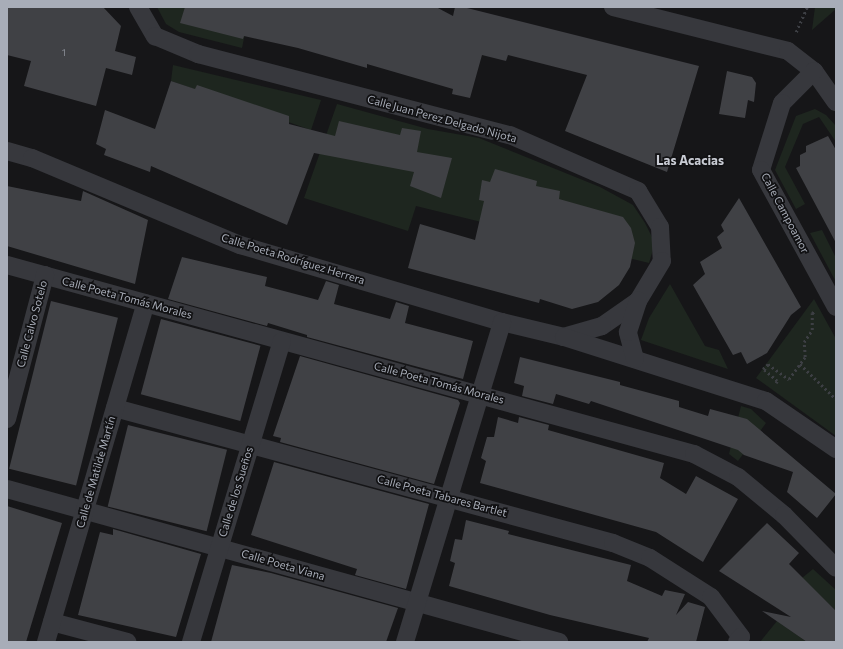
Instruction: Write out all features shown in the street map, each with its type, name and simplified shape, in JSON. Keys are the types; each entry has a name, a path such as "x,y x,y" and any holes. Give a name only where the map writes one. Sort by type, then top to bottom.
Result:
{"street":[{"name":"Calle Juan Perez Delgado Nijota","path":"138,7 155,36 198,54 510,135 638,191 660,227 662,261 638,301 628,332 635,360"},
{"path":"613,7 788,50 814,71 836,102"},
{"name":"Calle Campoamor","path":"814,71 782,103 761,170 834,303"},
{"name":"Calle Poeta Rodríguez Herrera","path":"7,151 32,158 240,245 502,322 564,337"},
{"name":"Calle Poeta Tomás Morales","path":"7,265 481,394 694,454 738,477 784,515 836,568"},
{"name":"Calle Calvo Sotelo","path":"7,419 45,275"},
{"name":"Calle Juan Perez Delgado Nijota","path":"564,337 602,326 638,301"},
{"name":"Calle de Matilde Martín","path":"46,642 146,303"},
{"path":"405,642 502,322"},
{"path":"564,337 766,401 836,449"},
{"name":"Calle de los Sueños","path":"191,642 282,341"},
{"name":"Calle Poeta Tabares Bartlet","path":"115,408 613,543 650,558 711,597 739,639"},
{"name":"Calle Poeta Viana","path":"7,489 220,547 417,604 559,642"},
{"path":"52,622 127,642"}],"path":[{"path":"788,50 807,7"},
{"path":"766,401 777,381 763,369 768,364 789,379 805,356 804,342 812,330 812,313 834,303"},
{"path":"800,364 836,399"}],"shaded area":[{"path":"157,7 243,7 249,14 242,48 179,32 166,24"},
{"path":"815,7 836,7 836,9 812,30"},
{"path":"173,65 321,100 311,130 171,81"},
{"path":"337,104 428,129 479,138 600,187 633,205 645,223 655,243 649,263 416,206 408,231 304,198"},
{"path":"815,109 826,115 836,126 836,142 819,117 803,124 785,167 805,204 796,209 775,170 796,116"},
{"path":"822,230 836,258 836,282 810,233"},
{"path":"670,284 705,346 719,350 728,369 641,340 649,318"},
{"path":"814,299 836,339 836,436 756,378"},
{"path":"741,406 751,409 766,423 738,461 729,454"},
{"path":"813,569 836,590 836,611 802,578"},
{"path":"777,621 807,642 760,642"}],"building":[{"path":"7,7 103,7 121,26 115,51 136,57 132,75 106,68 96,106 24,86 31,61 7,55"},
{"path":"185,7 436,7 453,16 455,7 463,7 699,66 667,172 565,131 587,75 508,55 506,61 482,55 470,98 452,94 453,89 367,64 367,68 298,48 244,36 243,39 180,23"},
{"path":"727,71 752,77 756,83 754,102 748,100 745,118 719,114"},
{"path":"171,81 195,89 197,85 289,116 289,124 335,136 339,121 400,135 402,128 421,131 417,152 452,158 441,198 410,186 414,172 314,153 287,225 151,166 150,172 104,155 106,149 96,144 105,110 155,129"},
{"path":"828,136 836,150 836,243 796,168 800,166 800,155 806,152 806,146"},
{"path":"495,169 537,181 536,186 560,191 559,199 623,217 631,228 635,243 630,267 619,285 598,302 572,309 540,299 539,303 408,268 420,224 475,240 484,201 479,200 482,180 490,182"},
{"path":"7,186 81,201 83,191 148,220 135,284 7,246"},
{"path":"739,198 801,307 791,315 767,353 747,364 741,352 733,355 693,285 705,274 700,262 722,248 717,237 724,231 721,225"},
{"path":"182,257 267,277 265,286 318,300 326,281 339,285 334,304 390,319 396,302 409,306 405,323 473,341 463,379 307,337 307,335 268,323 267,326 168,299"},
{"path":"51,301 118,318 76,486 9,469"},
{"path":"161,319 260,346 240,421 141,394"},
{"path":"300,356 458,400 460,403 434,484 280,442 281,438 273,436"},
{"path":"520,357 620,382 620,385 679,401 679,407 708,416 710,409 747,419 836,494 817,518 787,492 793,472 744,455 738,450 591,401 589,404 556,394 553,404 522,396 524,386 514,383"},
{"path":"498,417 518,423 519,417 549,425 548,430 664,463 660,478 686,494 696,476 738,499 703,562 656,532 480,483 486,461 481,458 487,437 494,437"},
{"path":"128,425 227,450 207,531 108,507"},
{"path":"274,462 429,504 406,589 355,575 357,569 251,535"},
{"path":"7,506 62,523 26,642 7,642"},
{"path":"466,520 509,531 508,534 631,565 627,581 662,596 665,590 685,594 676,615 688,602 705,607 696,642 647,642 649,638 550,615 449,586 455,563 450,561 455,539 462,540"},
{"path":"767,523 799,553 789,564 836,611 836,642 807,642 762,611 791,617 719,571"},
{"path":"113,529 201,554 176,637 78,615 100,532 113,535"},
{"path":"232,565 271,573 398,608 386,642 211,642"}],"district":[{"name":"Las Acacias","path":"690,160"}]}
